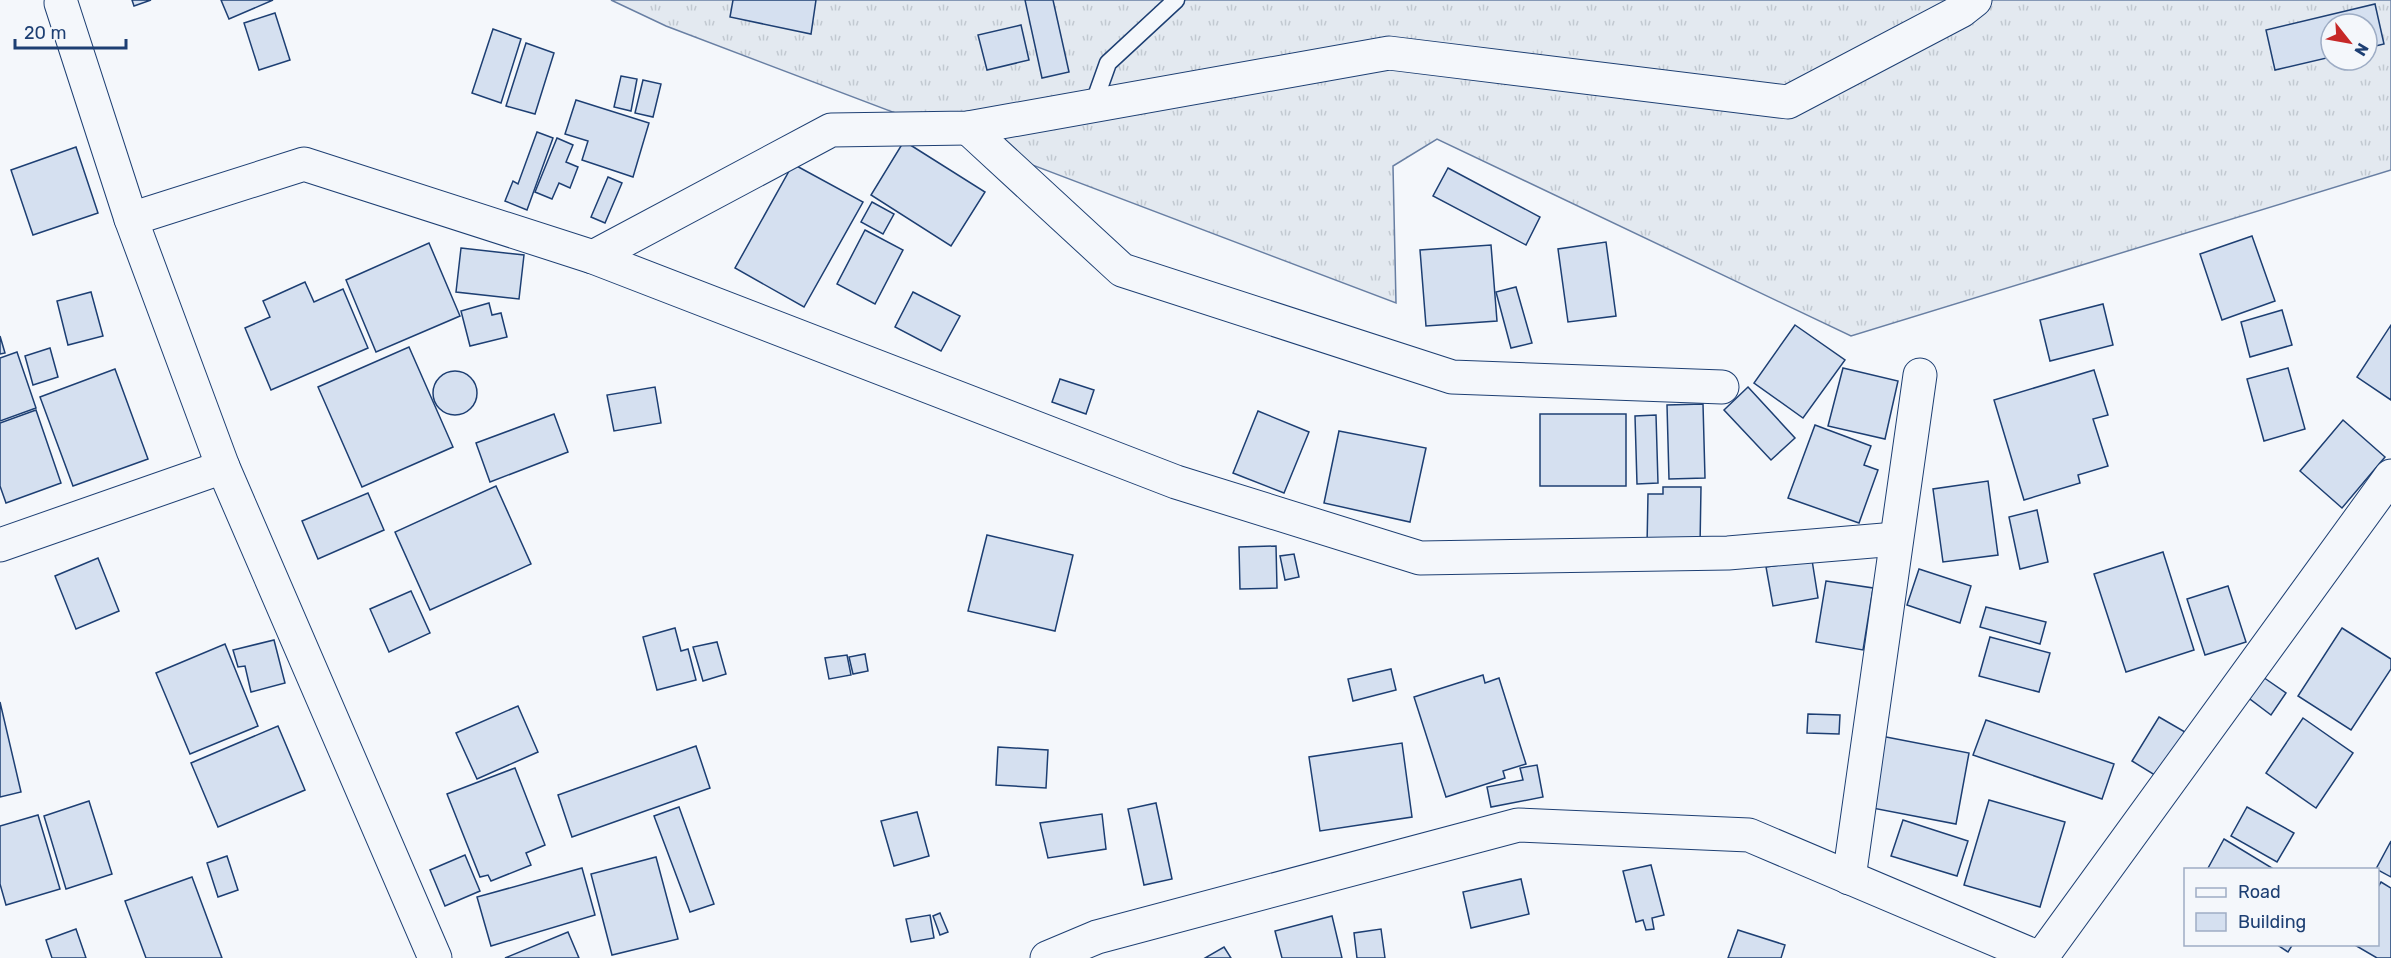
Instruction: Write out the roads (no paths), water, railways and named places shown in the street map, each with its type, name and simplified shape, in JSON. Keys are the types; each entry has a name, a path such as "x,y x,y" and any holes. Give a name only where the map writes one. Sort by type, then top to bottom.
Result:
{"street":[{"path":"593,257 831,130 968,128 1389,53 1788,102 1961,11 1975,0"},
{"path":"61,3 132,219 223,467 435,958"},
{"path":"968,128 1122,270 1452,377 1722,387"},
{"path":"132,219 304,164 593,257 1176,482 1420,558 1728,553 1896,538"},
{"path":"1849,878 1920,375"},
{"path":"0,545 223,467"},
{"path":"1047,958 1097,937 1518,825 1749,835 2040,958 2380,515 2391,476"}],"lane":[{"path":"1093,105 1108,63 1176,0"}]}
